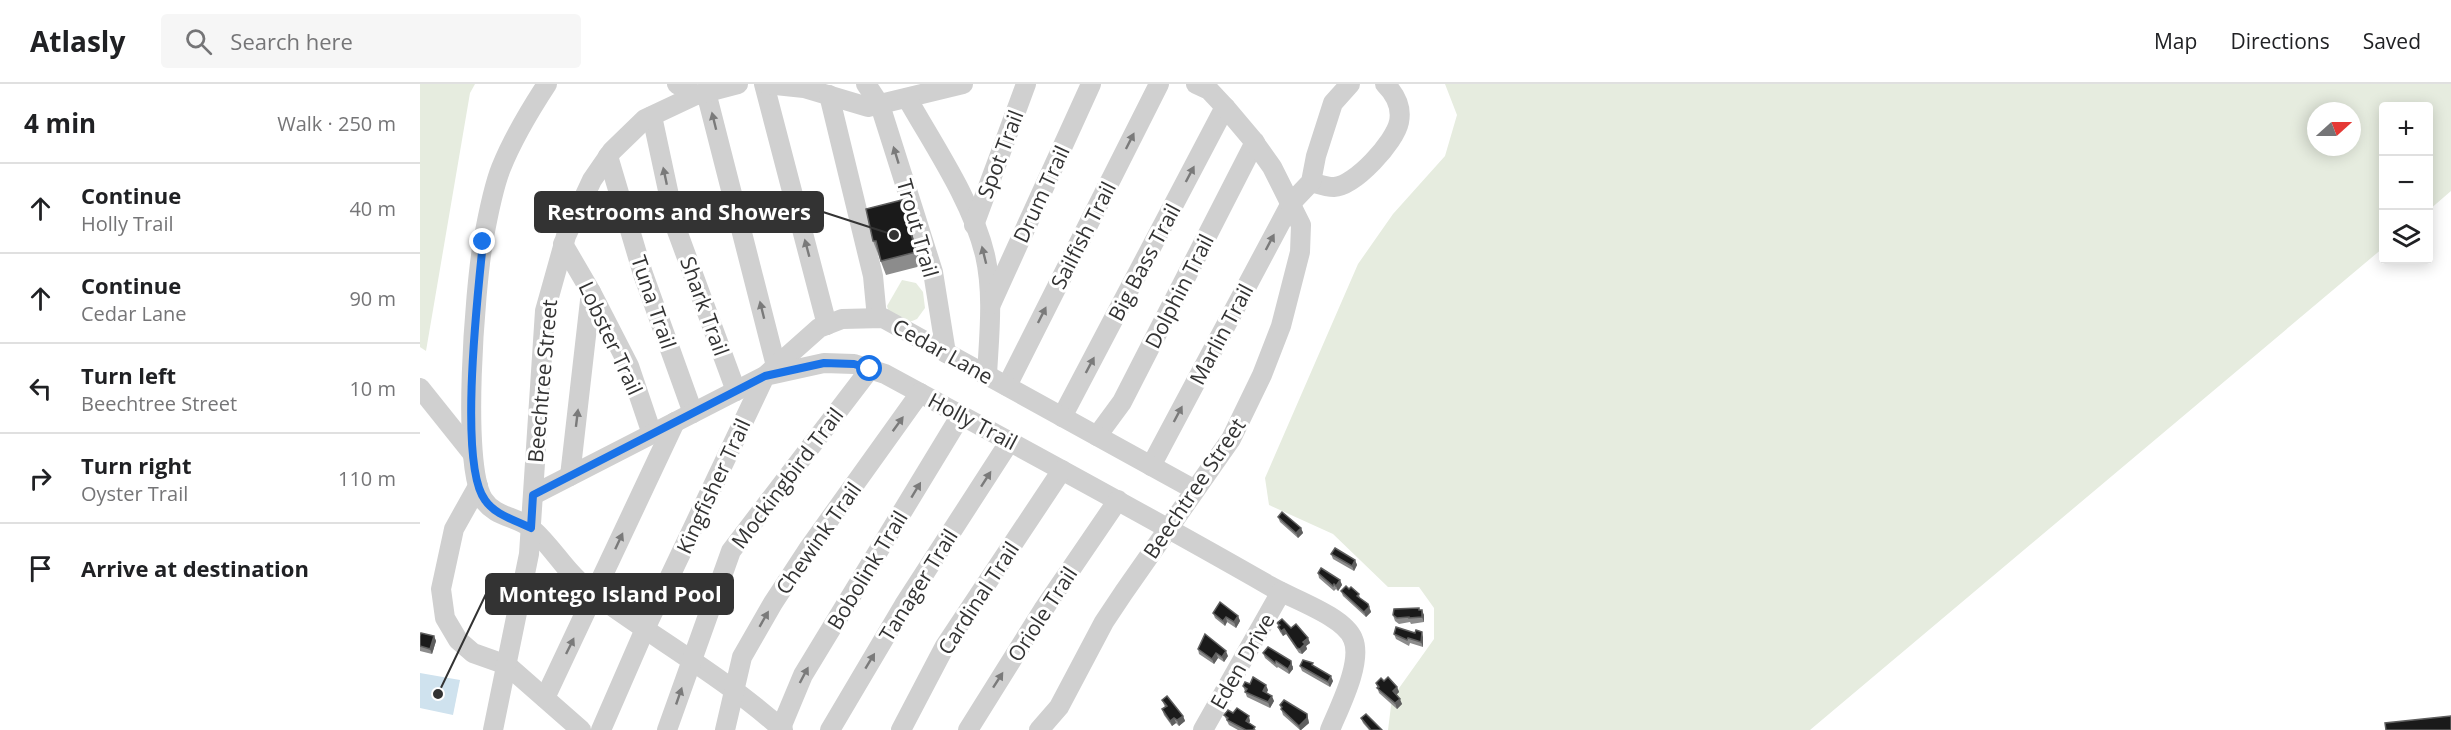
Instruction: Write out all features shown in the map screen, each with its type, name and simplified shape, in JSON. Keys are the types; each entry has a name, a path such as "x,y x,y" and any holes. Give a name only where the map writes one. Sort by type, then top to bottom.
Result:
{"street":[{"path":"547,84 527,114 501,169 483,242 475,321 472,453 478,486 483,498 493,511 531,528 568,569 595,594 735,692 781,729"},
{"path":"677,84 718,88 770,371"},
{"path":"827,325 765,84 804,88 868,107 963,84"},
{"name":"Trout Trail","path":"866,84 880,105 933,272 946,353"},
{"name":"Spot Trail","path":"974,225 1026,84"},
{"name":"Drum Trail","path":"991,304 1091,84"},
{"name":"Sailfish Trail","path":"1007,386 1159,84"},
{"name":"Beechtree Street","path":"1039,730 1059,707 1104,622 1231,440 1262,375 1281,326 1300,252 1301,225 1272,167 1225,106 1209,90 1196,84"},
{"path":"1350,84 1333,103 1316,156 1311,182 1336,187 1357,178 1391,139 1399,123 1399,108 1393,93 1384,84"},
{"name":"Beechtree Street","path":"493,730 529,554 545,311 563,244 592,180 608,156 645,119 718,88"},
{"path":"829,95 870,265 877,318"},
{"path":"907,98 965,202 985,255 991,304 987,375"},
{"name":"Big Bass Trail","path":"1062,417 1225,106"},
{"name":"Shark Trail","path":"652,116 676,228 736,391"},
{"name":"Dolphin Trail","path":"1097,436 1122,402 1255,142"},
{"name":"Tuna Trail","path":"608,156 684,417"},
{"name":"Marlin Trail","path":"1151,466 1291,203 1311,182"},
{"name":"Lobster Trail","path":"563,244 629,366 652,434"},
{"path":"570,476 591,292"},
{"name":"Cedar Lane","path":"533,495 736,391 770,371 819,328 842,320 877,318 883,318 1195,490"},
{"name":"Holly Trail","path":"770,371 824,363 854,364 885,374 1169,528"},
{"name":"Mockingbird Trail","path":"667,730 732,551 870,369"},
{"name":"Kingfisher Trail","path":"601,730 645,629 770,371"},
{"path":"420,388 472,453"},
{"name":"Chewink Trail","path":"725,730 742,657 773,603 809,548 920,393"},
{"name":"Bobolink Trail","path":"781,729 803,675 961,415"},
{"path":"544,698 684,417"},
{"name":"Tanager Trail","path":"830,730 904,605 1010,441"},
{"name":"Cardinal Trail","path":"901,730 945,646 1062,470"},
{"path":"478,486 454,530 441,590 445,618 458,640 473,652 507,665 581,730"},
{"name":"Oriole Trail","path":"968,730 1043,610 1118,500"},
{"name":"Eden Drive","path":"1169,528 1342,624 1353,639 1356,653 1351,675 1330,730"},
{"name":"Eden Drive","path":"1203,730 1281,592"}],"shaded area":[{"path":"420,84 475,84 470,93 426,351 420,347"},
{"path":"1445,84 2451,84 2451,191 2433,207 2433,102 2379,102 2379,251 1810,730 1388,730 1392,698 1434,639 1434,608 1419,587 1388,587 1333,534 1269,505 1265,478 1358,264 1393,214 1445,156 1457,115"},
{"path":"902,280 916,283 923,292 925,308 917,319 907,323 889,313 887,306"}],"water":[{"path":"420,673 460,680 453,715 420,708"}],"building":[{"path":"902,200 916,252 881,261 876,241 873,241 866,209"},
{"path":"1282,512 1301,528 1296,533 1278,517"},
{"path":"1335,548 1355,560 1352,566 1331,554"},
{"path":"1321,568 1340,580 1336,586 1318,573"},
{"path":"1346,586 1349,589 1351,587 1359,594 1357,596 1368,604 1369,607 1364,612 1341,591"},
{"path":"1220,602 1238,616 1234,622 1226,617 1223,621 1213,613"},
{"path":"1419,608 1422,610 1422,617 1397,618 1393,615 1394,609"},
{"path":"1282,619 1291,628 1296,624 1308,638 1300,649 1284,629 1281,631 1278,627 1280,625 1277,623"},
{"path":"1396,627 1415,633 1416,630 1422,632 1421,642 1408,638 1407,640 1394,634"},
{"path":"421,633 434,636 430,649 420,646"},
{"path":"1205,634 1226,651 1222,657 1216,653 1212,659 1198,649"},
{"path":"1268,647 1291,661 1288,669 1276,661 1275,663 1263,653"},
{"path":"1303,660 1313,663 1312,665 1331,676 1328,682 1300,666"},
{"path":"1253,677 1266,685 1263,691 1272,696 1268,702 1245,692 1247,689 1243,686 1245,682 1250,684"},
{"path":"1388,677 1397,687 1393,691 1400,699 1395,703 1377,688 1379,687 1376,683 1381,678 1384,681"},
{"path":"1167,696 1183,716 1177,720 1174,718 1170,721 1162,709 1167,706 1162,700"},
{"path":"1284,700 1307,714 1307,718 1299,726 1281,709 1280,705"},
{"path":"1237,708 1249,716 1246,721 1255,727 1253,730 1246,730 1227,720 1228,718 1224,715 1228,710 1233,713"},
{"path":"1366,714 1382,730 1371,730 1361,718"},
{"path":"2451,716 2451,730 2386,730 2385,723"}],"place":[{"name":"Restrooms and Showers","path":"894,235"},
{"name":"Montego Island Pool","path":"438,694"}],"route":[{"path":"483,242 475,321 472,458 478,486 483,498 493,511 531,528 533,495 765,376 824,363 854,364 870,369"}]}
